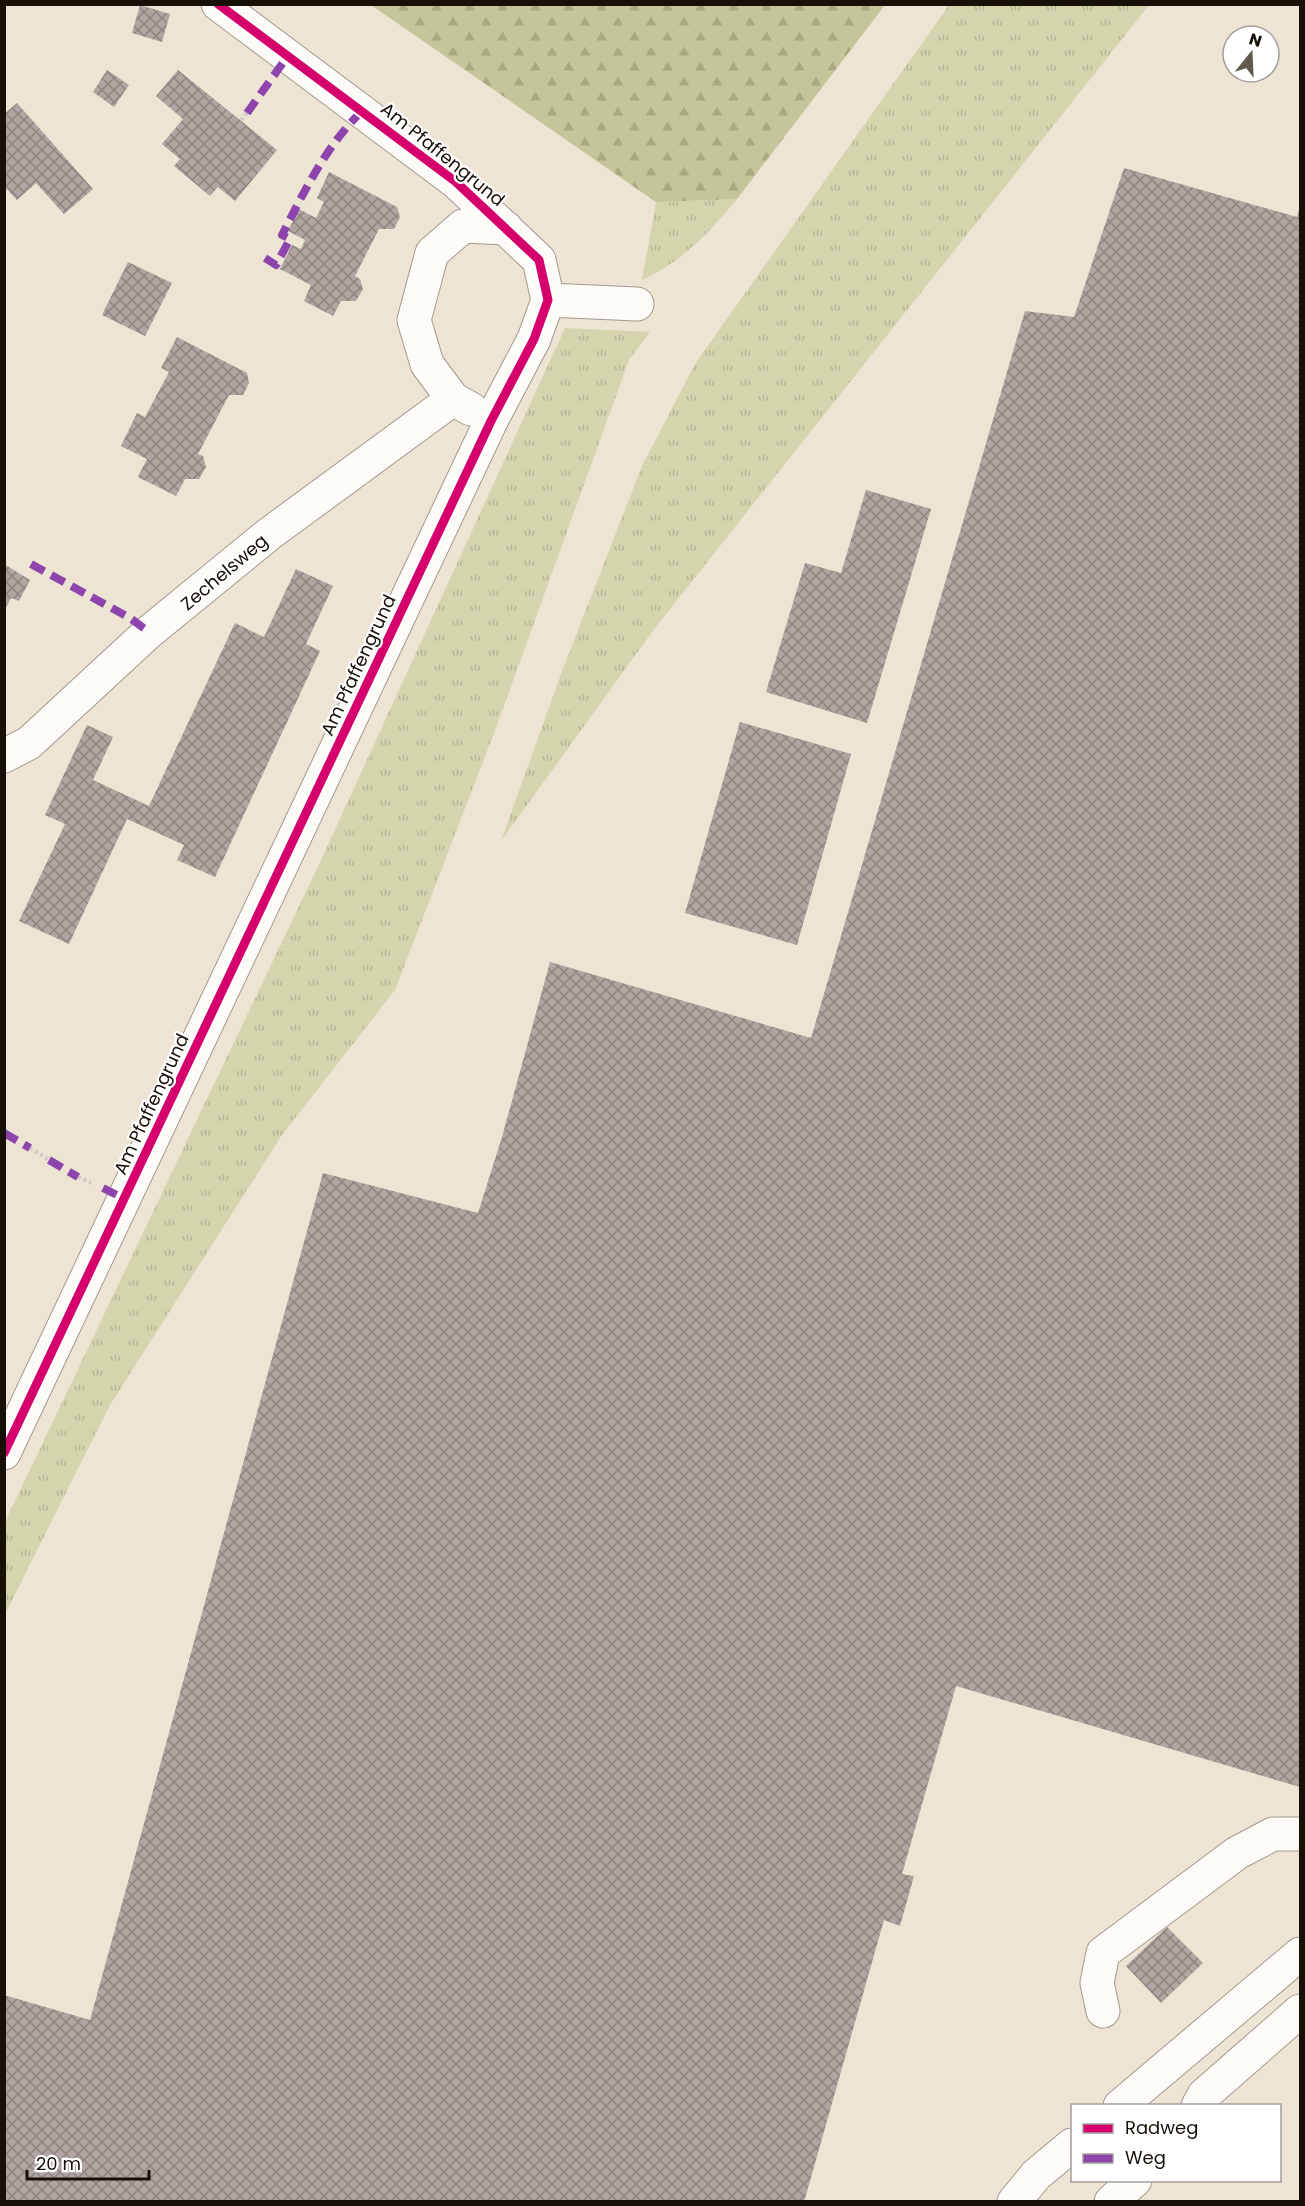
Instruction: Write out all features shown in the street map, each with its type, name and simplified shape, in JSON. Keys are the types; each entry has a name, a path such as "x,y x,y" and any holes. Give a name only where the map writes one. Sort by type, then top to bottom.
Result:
{"street":[{"name":"Am Pfaffengrund","path":"4,1453 491,421 534,339 548,300 539,260 456,182 218,4"},
{"name":"Am Pfaffengrund","path":"491,421 453,399 427,364 414,320 432,253 463,226 506,228"},
{"path":"548,300 637,304"},
{"name":"Zechelsweg","path":"4,756 29,743 149,632 269,534 453,399"},
{"path":"1103,2011 1097,1983 1103,1953 1237,1853 1273,1834 1300,1834"},
{"path":"1122,2104 1300,1954"},
{"path":"1199,2104 1204,2095 1300,2011"},
{"path":"1014,2202 1036,2175 1071,2146"},
{"path":"1111,2202 1133,2182"}],"path":[{"path":"241,120 247,113"},
{"path":"30,1148 49,1160"}],"green space":[{"path":"371,5 885,5 737,199 656,202"},
{"path":"949,5 1149,5 655,628 501,841 561,674 642,466 695,364"},
{"path":"737,199 683,255 642,280 656,202"},
{"path":"565,328 650,332 629,360 496,728 395,990 282,1135 110,1405 5,1614 5,1522 322,858"}],"building":[{"path":"140,5 170,14 162,42 132,33"},
{"path":"107,70 129,85 114,107 93,92"},
{"path":"178,70 277,150 235,201 218,187 210,196 174,166 180,159 162,144 183,119 156,96"},
{"path":"17,103 93,189 64,214 36,183 17,200 4,186 4,114"},
{"path":"1124,168 1297,217 1300,206 1300,1787 956,1686 902,1874 914,1876 900,1926 884,1920 804,2202 4,2202 4,1995 90,2020 323,1173 478,1213 502,1137 550,962 811,1038 1025,311 1074,317"},
{"path":"329,172 397,207 400,217 394,229 379,229 355,276 360,279 363,289 356,301 341,301 333,316 304,301 311,285 280,269 292,245 301,249 305,240 288,231 299,209 316,218 324,202 317,198"},
{"path":"128,262 172,283 145,336 102,315"},
{"path":"177,337 247,373 249,383 243,395 229,395 198,454 203,456 206,467 199,479 185,479 176,496 138,477 147,459 121,446 137,413 145,417 169,372 161,368"},
{"path":"866,490 931,509 867,723 766,692 805,563 841,573"},
{"path":"4,564 30,580 19,601 11,598 4,611"},
{"path":"296,569 333,586 306,644 320,651 215,877 177,860 184,845 127,819 69,944 19,921 65,824 45,815 87,725 113,737 93,780 149,806 235,623 264,637"},
{"path":"740,722 851,754 797,945 685,913"},
{"path":"1167,1927 1203,1963 1161,2003 1126,1966"}],"marked path":[{"path":"247,113 287,57"},
{"path":"265,258 276,265 290,239 282,235 308,185 327,154 362,111"},
{"path":"31,564 130,618 149,632"},
{"path":"4,1133 30,1148"},
{"path":"49,1160 78,1177"},
{"path":"103,1188 125,1199"}],"cycle path":[{"path":"4,1453 491,421 534,339 548,300 539,260 456,182 218,4"}]}
